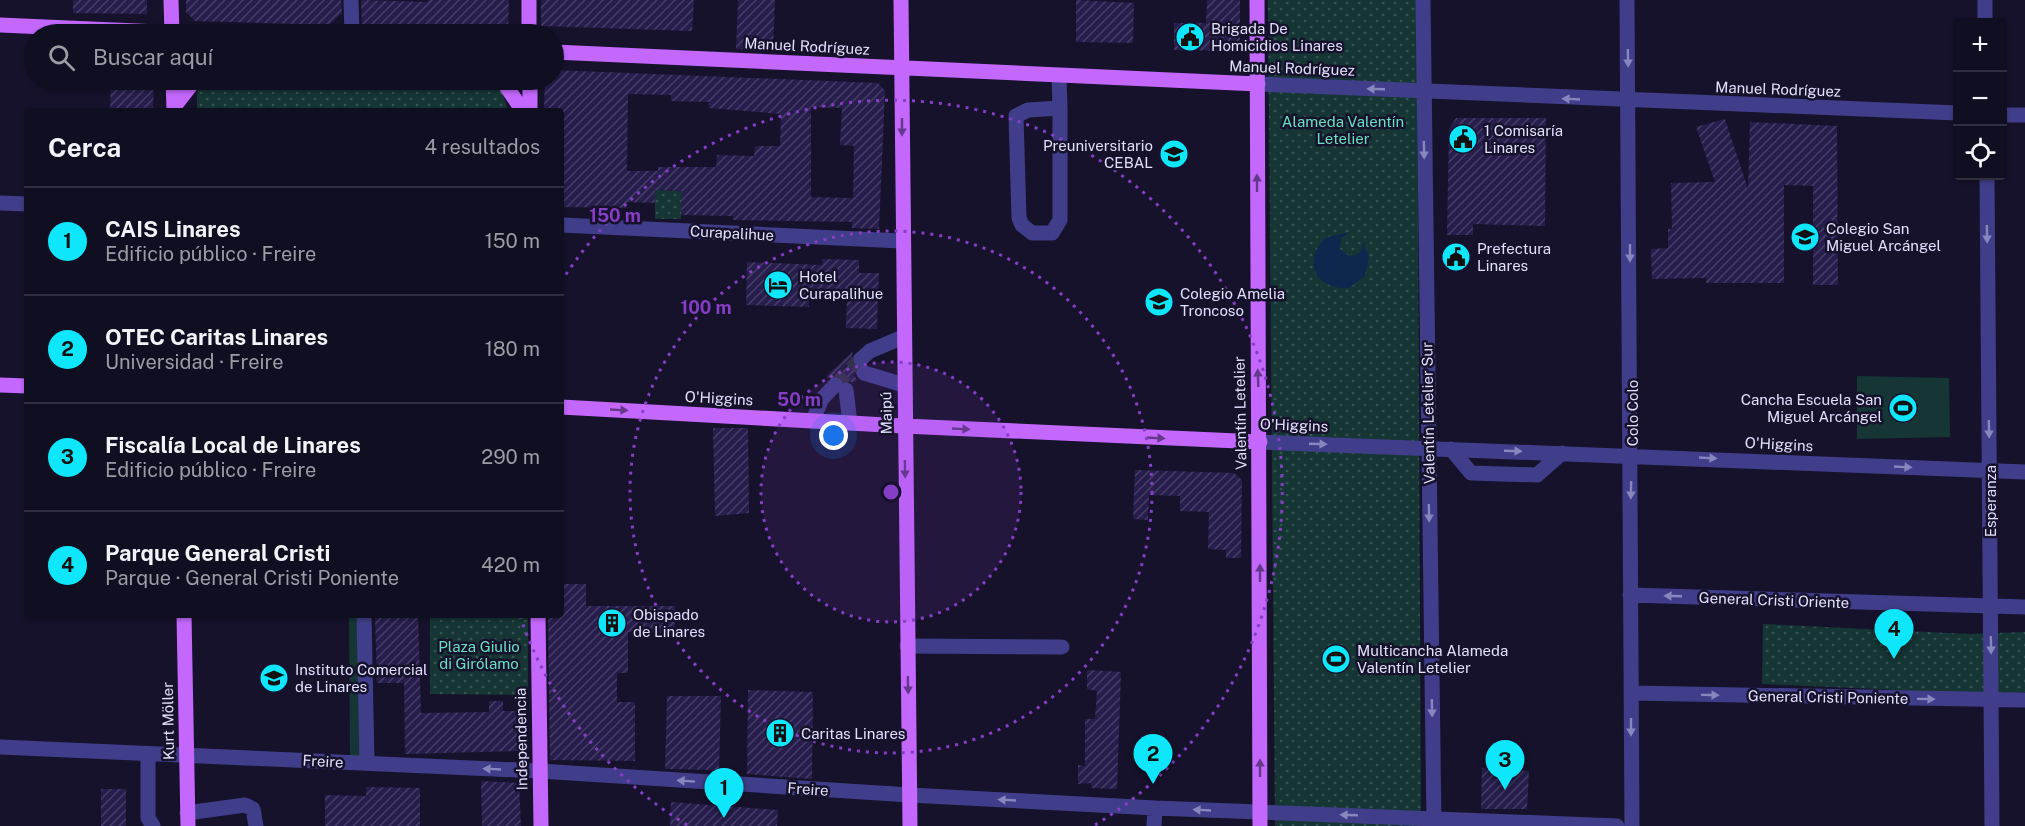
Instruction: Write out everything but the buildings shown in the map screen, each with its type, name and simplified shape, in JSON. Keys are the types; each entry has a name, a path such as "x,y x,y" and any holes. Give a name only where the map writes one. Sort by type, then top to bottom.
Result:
{"main road":[{"path":"171,0 172,24"},
{"path":"529,0 529,24"},
{"name":"Maipú","path":"901,0 903,386 910,826"},
{"name":"Valentín Letelier","path":"1257,0 1256,304 1260,442 1260,819"},
{"path":"0,25 24,26"},
{"name":"Manuel Rodríguez","path":"564,52 1258,84"},
{"path":"173,90 174,108"},
{"path":"175,108 188,90"},
{"path":"509,90 521,108"},
{"path":"530,90 530,108"},
{"path":"0,385 24,386"},
{"name":"O'Higgins","path":"564,407 904,426 1260,442"},
{"name":"Kurt Möller","path":"183,618 188,820"},
{"name":"Independencia","path":"538,618 541,826"}],"street":[{"path":"351,0 352,24"},
{"name":"Valentín Letelier Sur","path":"1423,0 1434,822"},
{"name":"Colo Colo","path":"1628,0 1632,826"},
{"path":"1985,0 1985,18"},
{"path":"1059,76 1060,108 1060,220 1052,233 1032,233 1022,225 1019,218 1016,116 1028,110 1060,108"},
{"name":"Manuel Rodríguez","path":"1258,84 1629,102 1953,113"},
{"path":"2007,115 2025,115"},
{"name":"Esperanza","path":"1987,180 1992,826"},
{"path":"0,203 24,204"},
{"name":"Curapalihue","path":"564,225 902,241"},
{"path":"903,337 870,351 863,366 903,386"},
{"path":"813,421 822,400 840,387 850,423"},
{"name":"O'Higgins","path":"1260,442 2025,472"},
{"path":"1451,449 1471,473 1537,474 1562,453"},
{"name":"General Cristi Oriente","path":"1630,595 2025,607"},
{"path":"364,618 367,763"},
{"path":"907,646 1062,647"},
{"name":"General Cristi Poniente","path":"1631,693 2025,700"},
{"name":"Freire","path":"0,747 540,771 1155,808 1260,819 1617,826"},
{"path":"148,753 148,818 153,826"},
{"path":"188,820 245,805 253,809 256,826"},
{"path":"1154,826 1155,808"}],"green space":[{"name":"Alameda Valentín Letelier","path":"1268,0 1417,0 1421,826 1275,826"},
{"path":"198,90 499,90 503,94 507,108 197,108"},
{"path":"655,190 682,191 681,219 655,219"},
{"name":"Cancha Escuela San Miguel Arcángel","path":"1857,376 1949,378 1950,437 1857,439"},
{"path":"349,618 360,618 363,758 350,757"},
{"name":"Plaza Giulio di Girólamo","path":"430,618 528,618 528,695 430,694"},
{"path":"1763,624 1969,634 2025,632 2025,692 1970,693 1762,684"}],"water":[{"path":"1351,232 1341,238 1340,249 1349,256 1355,255 1360,252 1363,241 1369,257 1365,276 1349,288 1328,284 1320,279 1316,272 1315,255 1327,237"}],"tunnel":[{"path":"835,385 861,359"}],"place":[{"name":"Brigada De Homicidios Linares","path":"1190,37"},
{"name":"1 Comisaría Linares","path":"1463,139"},
{"name":"Preuniversitario CEBAL","path":"1174,154"},
{"name":"Colegio San Miguel Arcángel","path":"1805,237"},
{"name":"Prefectura Linares","path":"1456,257"},
{"name":"Hotel Curapalihue","path":"778,285"},
{"name":"Colegio Amelia Troncoso","path":"1159,302"},
{"name":"Cancha Escuela San Miguel Arcángel","path":"1903,408"},
{"name":"Obispado de Linares","path":"612,623"},
{"name":"Multicancha Alameda Valentín Letelier","path":"1336,659"},
{"name":"Parque General Cristi","path":"1894,659"},
{"name":"Instituto Comercial de Linares","path":"274,678"},
{"name":"Caritas Linares","path":"780,733"},
{"name":"OTEC Caritas Linares","path":"1153,784"},
{"name":"Fiscalía Local de Linares","path":"1505,790"},
{"name":"CAIS Linares","path":"724,818"}]}
